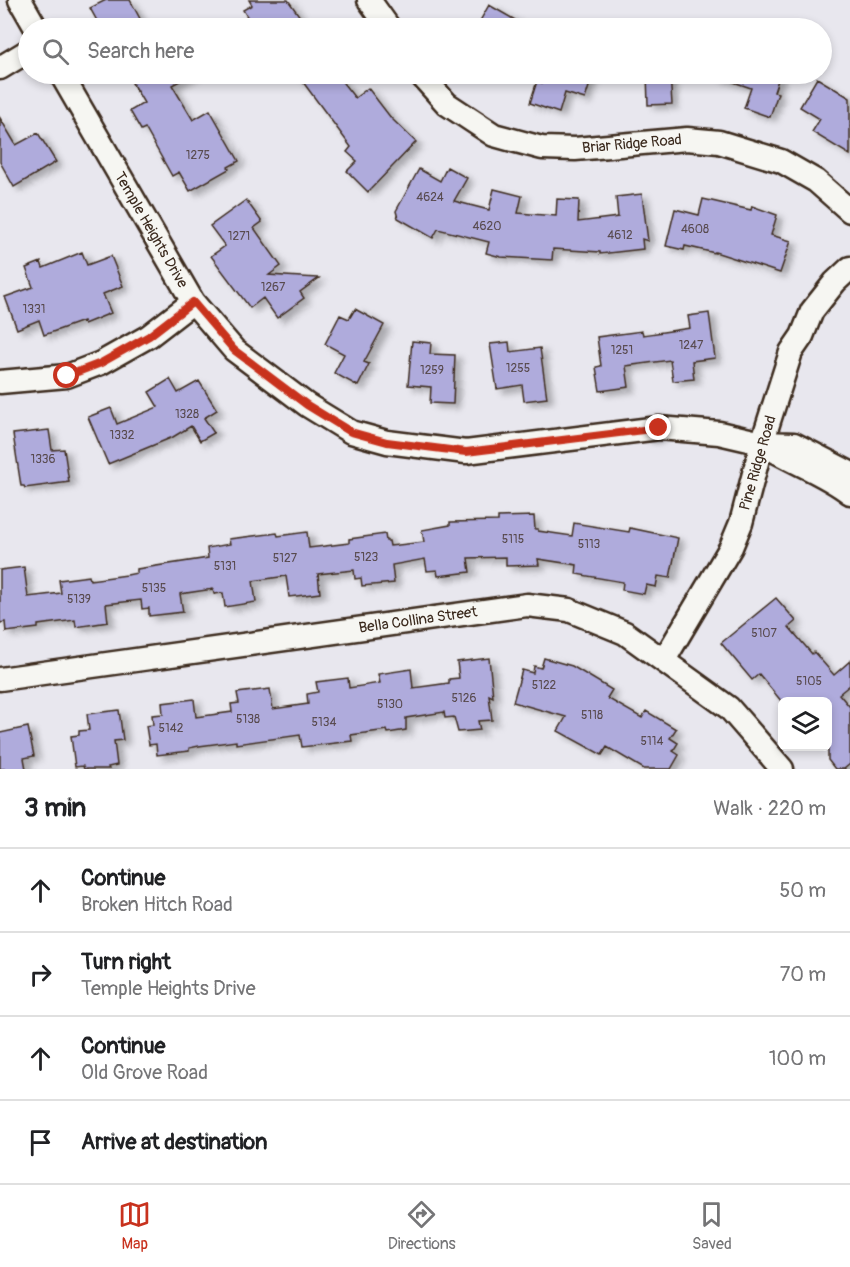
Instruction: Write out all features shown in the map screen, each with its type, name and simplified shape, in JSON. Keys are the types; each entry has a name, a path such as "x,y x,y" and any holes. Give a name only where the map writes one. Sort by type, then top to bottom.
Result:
{"street":[{"path":"20,0 30,18"},
{"path":"369,0 382,18"},
{"path":"0,68 18,57"},
{"name":"Temple Heights Drive","path":"68,84 193,302 234,350 307,405 351,432 387,442 466,452 659,428 719,433 762,443"},
{"name":"Briar Ridge Road","path":"429,84 447,104 494,135 542,148 575,149 687,139 719,142 781,161 816,181 850,211"},
{"name":"Pine Ridge Road","path":"664,660 731,547 741,523 762,443 791,352 802,336 812,311 835,282 850,268"},
{"path":"0,382 67,376 101,363 149,336 193,302"},
{"path":"762,443 794,444 850,473"},
{"path":"762,443 787,459 840,485 850,493"},
{"name":"Bella Collina Street","path":"0,680 527,605 569,610 625,633 729,708 782,769"}],"building":[{"path":"106,0 130,0 140,18 96,18 90,8"},
{"path":"249,0 288,0 301,18 248,18 243,10 252,5"},
{"path":"489,5 512,18 482,18"},
{"path":"133,84 174,84 172,85 193,120 210,110 239,161 190,191 179,172 172,176 145,128 141,130 130,111 144,103"},
{"path":"304,84 344,84 355,98 368,88 391,118 416,142 368,192 347,171 357,161 347,152 351,147"},
{"path":"536,84 590,84 585,99 565,93 559,113 530,103"},
{"path":"647,84 671,84 672,104 648,105"},
{"path":"739,84 777,84 774,92 778,93 770,117 744,108 751,88"},
{"path":"813,84 827,84 850,98 850,155 812,132 820,119 800,107"},
{"path":"0,118 16,145 38,133 56,162 14,187 0,162"},
{"path":"447,167 467,178 454,201 489,210 494,189 522,196 518,213 556,216 557,199 579,200 578,222 618,217 616,197 642,194 648,241 642,239 643,249 600,254 600,252 553,249 552,260 501,257 486,253 489,242 438,229 433,238 398,218 396,211 419,169 440,181"},
{"path":"703,199 751,210 752,206 777,215 771,235 791,241 780,273 715,252 685,246 684,250 666,246 675,209 699,215"},
{"path":"246,200 262,222 254,228 281,266 269,275 319,278 300,292 304,298 277,318 263,298 250,308 211,256 225,246 210,226"},
{"path":"82,252 87,265 111,256 123,286 103,294 111,313 84,324 83,321 44,335 39,320 17,329 5,297 33,287 26,268 41,262 43,268"},
{"path":"355,309 384,325 364,362 369,364 358,386 334,373 344,354 325,344 340,315 349,319"},
{"path":"709,313 715,358 692,361 694,379 673,381 670,360 626,366 629,387 600,391 596,367 601,366 597,337 642,331 643,335 690,328 688,316"},
{"path":"412,341 431,343 430,354 455,355 453,404 430,403 431,387 408,385"},
{"path":"509,342 510,352 540,348 547,398 524,401 522,385 497,389 490,344"},
{"path":"170,379 178,393 199,381 217,410 204,418 214,433 200,441 191,426 173,437 108,464 88,417 111,408 117,424 158,407 149,392"},
{"path":"49,430 52,450 64,449 69,482 25,488 21,486 13,434"},
{"path":"534,516 535,529 538,531 572,536 574,523 629,532 630,528 678,538 670,578 658,576 656,587 646,585 644,594 622,590 623,582 576,574 577,565 538,559 539,565 506,566 506,557 468,558 470,572 438,576 437,570 427,571 425,559 392,565 394,583 362,586 361,578 355,579 354,570 318,574 320,593 289,597 286,576 253,581 256,602 225,607 223,593 214,594 213,589 180,594 183,612 149,616 149,608 142,609 141,600 106,604 108,622 76,627 75,620 6,632 5,622 0,623 0,570 24,567 28,597 61,593 59,580 89,576 90,580 127,575 137,573 137,569 208,558 207,548 230,544 229,539 307,532 309,548 349,543 349,539 385,534 390,546 424,542 422,530 450,525 450,522 498,521 498,517"},
{"path":"776,598 796,621 789,627 834,675 850,661 850,685 839,694 850,707 850,764 844,769 835,769 828,760 828,751 832,751 832,697 778,697 759,674 752,680 721,643"},
{"path":"489,658 493,697 489,695 492,720 478,721 480,730 458,732 454,717 445,718 444,712 406,718 406,730 351,735 352,741 302,747 300,735 236,744 236,741 199,746 189,748 189,751 157,755 156,744 149,745 146,726 153,725 152,715 163,714 162,703 194,699 196,717 232,712 231,704 239,703 237,693 270,689 273,709 308,704 307,694 318,692 316,682 348,678 349,688 380,683 378,674 411,669 413,688 449,683 449,679 459,678 457,662"},
{"path":"544,658 572,666 612,690 607,698 642,718 646,711 676,729 670,738 678,743 673,751 679,755 671,769 644,769 607,747 602,755 558,731 566,717 513,702 522,670 533,673 534,666 541,668"},
{"path":"119,710 123,740 114,741 117,765 108,767 109,769 75,767 71,736 79,735 79,731 89,730 87,714"},
{"path":"28,727 34,756 24,758 26,769 0,769 0,733"}],"route":[{"path":"67,376 101,363 149,336 193,302 234,350 307,405 351,432 387,442 466,452 659,428"}]}
